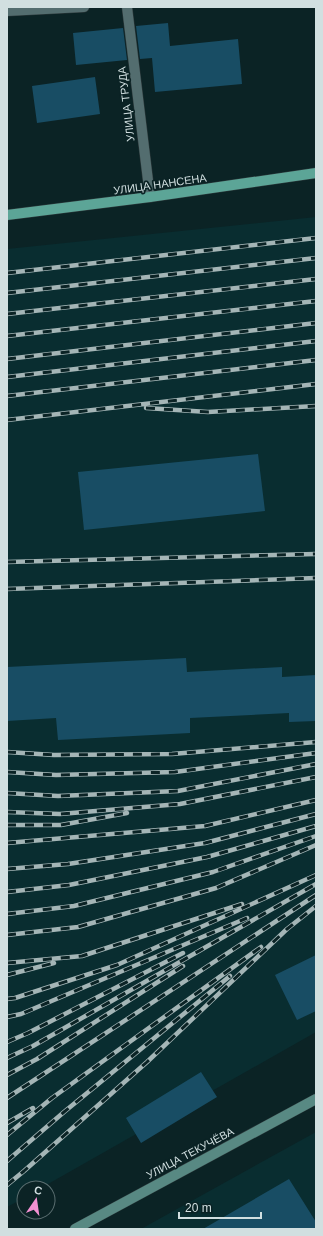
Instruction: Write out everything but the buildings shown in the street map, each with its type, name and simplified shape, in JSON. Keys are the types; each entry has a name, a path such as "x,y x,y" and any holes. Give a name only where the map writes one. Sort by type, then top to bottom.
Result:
{"main road":[{"name":"УЛИЦА НАНСЕНА","path":"7,215 150,198 316,173"},
{"name":"УЛИЦА ТЕКУЧЁВА","path":"75,1229 316,1099"}],"street":[{"path":"7,11 84,7"},
{"name":"УЛИЦА ТРУДА","path":"127,7 150,198"}],"shaded area":[{"path":"316,217 316,1032 55,1180 16,1180 16,1202 7,1207 7,249"},
{"path":"316,1132 316,1229 141,1229"}],"railway":[{"path":"7,273 316,238"},
{"path":"7,293 316,258"},
{"path":"7,314 316,279"},
{"path":"7,336 316,301"},
{"path":"7,359 316,323"},
{"path":"7,377 316,341"},
{"path":"7,396 316,360"},
{"path":"7,420 316,384"},
{"path":"146,408 208,412 316,406"},
{"path":"7,562 316,554"},
{"path":"7,589 316,578"},
{"path":"7,752 54,755 172,754 316,742"},
{"path":"7,772 56,775 175,772 316,753"},
{"path":"7,793 58,796 178,791 316,764"},
{"path":"7,812 60,814 180,804 316,777"},
{"path":"7,843 205,826 316,800"},
{"path":"7,825 61,825 127,813"},
{"path":"7,869 68,864 205,843 316,814"},
{"path":"7,892 69,885 207,857 316,826"},
{"path":"7,914 74,906 213,872 316,836"},
{"path":"7,935 78,927 216,888 316,845"},
{"path":"7,999 15,998 117,965 316,875"},
{"path":"7,1058 33,1046 316,884"},
{"path":"7,1098 316,895"},
{"path":"7,963 82,956 242,904"},
{"path":"7,1185 147,1062 287,929 316,906"},
{"path":"7,1017 21,1014 247,918"},
{"path":"7,1135 52,1098 261,947"},
{"path":"7,1042 28,1033 183,953"},
{"path":"7,975 54,963"},
{"path":"7,1075 37,1059 183,966"},
{"path":"7,1161 64,1112 230,976"},
{"path":"7,1123 33,1108"}]}
